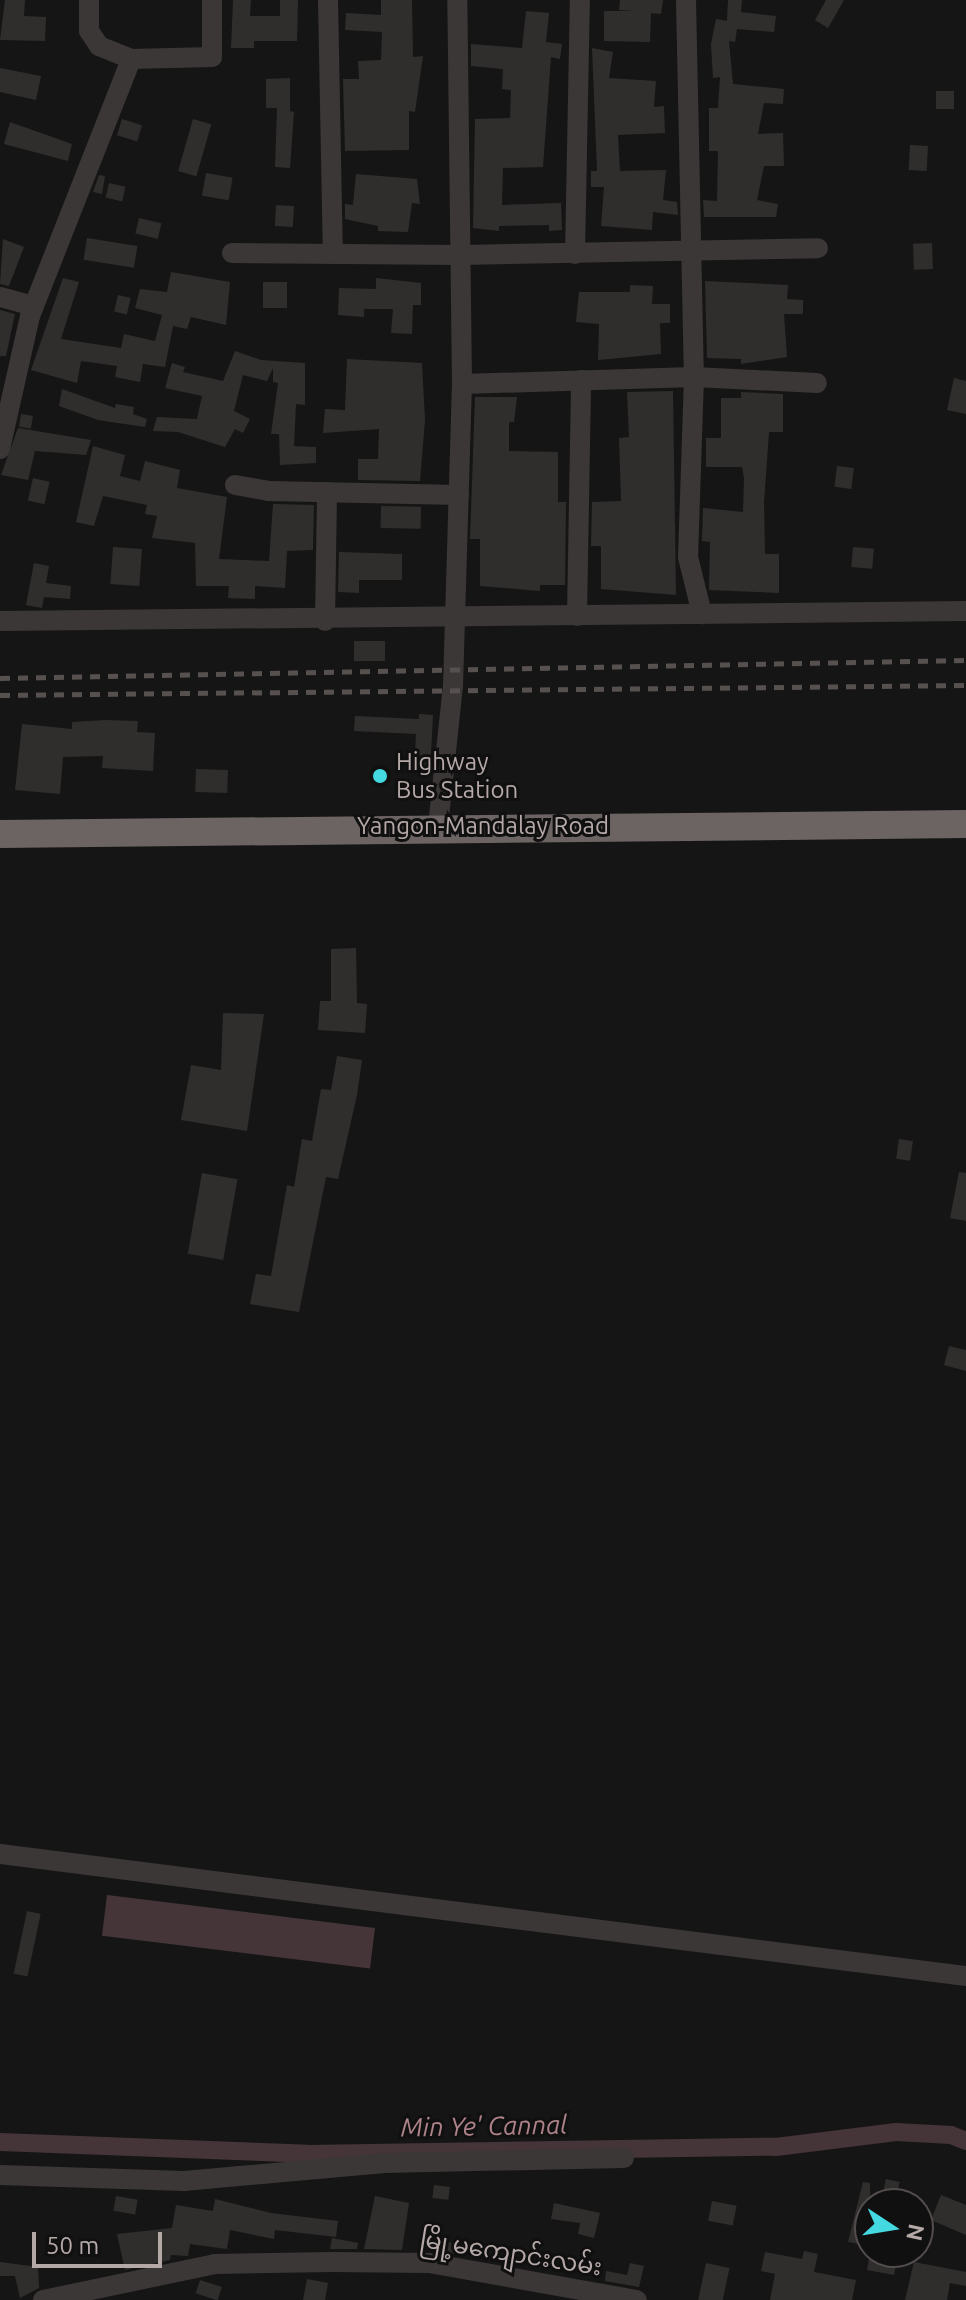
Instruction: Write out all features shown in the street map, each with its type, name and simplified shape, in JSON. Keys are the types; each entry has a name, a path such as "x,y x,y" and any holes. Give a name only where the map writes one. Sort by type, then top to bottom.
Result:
{"highway":[{"name":"Yangon-Mandalay Road","path":"0,834 438,826 966,824"}],"street":[{"path":"89,0 89,31 99,46 131,59 212,57 212,0"},
{"path":"328,0 333,254"},
{"path":"438,826 453,686 462,384 457,0"},
{"path":"575,254 580,0"},
{"path":"686,0 694,377 688,557 702,614"},
{"path":"0,449 34,306 131,59"},
{"path":"232,253 461,255 818,248"},
{"path":"0,297 34,306"},
{"path":"462,384 694,377 817,383"},
{"path":"577,616 581,380"},
{"path":"235,485 327,492 459,495"},
{"path":"325,621 327,492"},
{"path":"0,621 325,621 966,611"},
{"path":"0,1854 966,1976"},
{"path":"0,2175 184,2181 384,2163 624,2158"},
{"name":"မြို့မကျောင်းလမ်း","path":"43,2300 74,2296 215,2264 429,2263 637,2300"}],"shaded area":[{"path":"107,1895 375,1928 370,1969 102,1936"}],"building":[{"path":"5,0 25,0 24,16 46,17 45,41 0,40"},
{"path":"233,0 251,0 250,16 280,16 280,0 298,0 297,41 254,41 254,48 231,48"},
{"path":"381,0 412,0 413,57 423,56 415,112 409,111 409,150 345,151 343,79 359,79 358,61 381,60 382,32 345,30 346,13 381,15"},
{"path":"620,0 663,0 661,14 651,13 650,42 604,41 604,11 635,11 619,10"},
{"path":"728,0 742,0 741,12 776,16 774,32 737,29 735,42 729,41 733,84 784,89 783,104 764,103 758,134 783,133 784,166 764,166 757,200 778,204 776,217 704,217 703,200 717,201 718,151 709,151 709,108 718,108 720,77 713,78 711,44 716,19 727,21"},
{"path":"826,0 844,0 828,28 815,20"},
{"path":"526,11 549,13 546,42 562,44 560,59 551,57 543,167 503,168 502,205 561,203 562,230 549,231 549,225 499,226 499,231 473,228 475,119 510,118 511,90 502,89 503,69 471,66 471,44 522,48"},
{"path":"592,48 613,52 609,78 656,81 654,107 664,106 665,133 618,135 620,171 666,170 663,200 677,202 678,215 653,212 652,230 601,226 604,187 591,187 591,171 597,171"},
{"path":"0,68 41,76 36,100 0,92"},
{"path":"290,78 290,111 294,112 290,168 275,167 277,108 266,108 266,79"},
{"path":"936,91 954,91 954,109 936,109"},
{"path":"122,119 142,125 137,141 117,135"},
{"path":"193,119 211,124 196,176 178,171"},
{"path":"10,122 72,144 68,161 4,144"},
{"path":"910,145 928,146 927,171 909,170"},
{"path":"206,173 233,178 229,200 202,196"},
{"path":"356,174 417,179 420,204 412,203 408,232 378,231 378,226 345,219 345,204 353,205"},
{"path":"99,175 105,176 102,194 93,192"},
{"path":"109,183 126,187 122,201 106,198"},
{"path":"276,205 294,206 293,227 275,226"},
{"path":"139,218 161,223 158,239 135,234"},
{"path":"87,238 137,246 134,268 84,260"},
{"path":"3,239 24,247 9,286 0,284"},
{"path":"932,243 933,269 914,270 913,244"},
{"path":"171,272 230,282 226,325 191,317 187,329 173,326 165,367 143,364 140,382 115,377 117,366 81,361 77,383 31,370 63,278 79,282 61,339 121,348 124,334 155,341 162,315 135,308 140,289 167,292"},
{"path":"376,278 421,283 421,305 413,305 412,334 391,333 393,309 364,309 364,317 338,315 339,288 376,289"},
{"path":"705,281 788,285 787,299 803,300 803,314 784,314 787,357 741,364 741,359 707,358"},
{"path":"263,282 287,282 287,308 263,308"},
{"path":"630,285 653,286 652,304 670,304 670,323 660,323 661,354 598,360 599,324 576,322 579,292 630,292"},
{"path":"118,295 131,298 127,314 114,312"},
{"path":"0,310 15,314 6,356 0,356"},
{"path":"235,351 261,360 305,363 305,405 296,404 294,446 316,447 316,463 280,465 279,434 271,434 278,383 273,382 273,368 267,381 243,375 234,411 250,419 243,433 235,429 225,447 178,432 153,431 157,417 197,419 202,396 165,388 172,363 185,367 183,372 223,381"},
{"path":"347,359 422,363 425,420 420,481 358,480 358,459 378,459 379,429 323,433 325,409 345,410"},
{"path":"954,378 966,381 966,414 947,410"},
{"path":"62,389 115,408 116,404 134,407 133,414 147,419 145,427 98,420 59,406"},
{"path":"673,391 676,595 601,589 601,546 591,546 592,502 621,501 619,438 629,437 627,392"},
{"path":"741,392 783,394 783,432 769,432 764,502 765,554 779,554 779,593 709,590 710,542 702,541 703,508 743,512 744,478 742,467 706,467 706,438 721,438 721,398 741,398"},
{"path":"475,397 517,397 514,422 509,422 509,451 558,452 558,502 566,502 565,585 540,585 540,591 480,586 480,539 470,539"},
{"path":"21,414 33,416 31,429 19,427"},
{"path":"18,428 91,440 86,455 35,451 28,480 1,475"},
{"path":"93,446 125,455 120,476 140,481 145,461 180,470 177,488 227,497 219,559 269,561 273,504 314,505 313,550 287,551 285,588 255,586 255,599 228,598 229,586 196,586 195,543 152,538 157,516 145,514 147,505 103,496 94,526 76,522"},
{"path":"837,466 854,468 851,489 834,487"},
{"path":"33,478 50,482 44,504 28,500"},
{"path":"381,506 421,507 421,529 381,528"},
{"path":"113,547 142,549 139,586 110,584"},
{"path":"853,547 874,549 872,569 851,567"},
{"path":"339,552 402,554 402,580 359,580 359,593 338,592"},
{"path":"34,563 49,566 46,583 71,586 70,599 44,597 42,608 26,605"},
{"path":"354,641 385,641 385,661 354,661"},
{"path":"419,714 433,715 430,774 414,773 416,734 354,731 355,716 419,719"},
{"path":"138,721 137,732 155,733 153,771 102,768 103,756 63,757 60,794 15,790 22,724 72,729 72,722"},
{"path":"196,769 228,770 227,793 195,792"},
{"path":"356,948 357,1003 367,1004 365,1033 318,1030 320,1001 331,1001 331,949"},
{"path":"223,1013 264,1014 247,1131 181,1120 191,1065 221,1070"},
{"path":"337,1056 362,1060 357,1095 338,1179 326,1177 299,1312 250,1304 256,1274 271,1276 287,1185 294,1187 302,1139 312,1141 321,1089 331,1090"},
{"path":"899,1139 913,1141 910,1161 896,1159"},
{"path":"959,1172 966,1173 966,1221 950,1218"},
{"path":"202,1173 237,1179 223,1260 188,1254"},
{"path":"949,1346 966,1350 966,1371 944,1365"},
{"path":"27,1911 41,1914 27,1977 14,1974"},
{"path":"886,2179 900,2182 898,2188 884,2188"},
{"path":"863,2182 870,2183 870,2188 862,2188"},
{"path":"434,2185 450,2187 448,2200 432,2198"},
{"path":"941,2195 966,2205 966,2235 934,2221"},
{"path":"116,2196 138,2200 135,2215 113,2211"},
{"path":"375,2196 409,2203 402,2250 364,2249"},
{"path":"215,2199 271,2213 338,2221 336,2237 275,2230 274,2239 230,2230 227,2249 190,2244 188,2256 171,2255 170,2260 125,2270 117,2234 172,2228 176,2205 213,2211"},
{"path":"712,2201 737,2206 733,2225 708,2221"},
{"path":"554,2203 600,2213 594,2238 578,2234 580,2223 551,2219"},
{"path":"854,2218 854,2243 848,2242"},
{"path":"332,2238 358,2243 357,2249 330,2249"},
{"path":"439,2240 457,2244 455,2254 436,2251"},
{"path":"804,2251 818,2254 814,2272 856,2280 852,2300 770,2300 775,2274 761,2271 765,2252 802,2259"},
{"path":"0,2262 38,2267 39,2288 20,2298 15,2276 0,2276"},
{"path":"630,2263 644,2266 639,2287 605,2281 606,2271 627,2275"},
{"path":"706,2263 729,2268 723,2300 698,2300"},
{"path":"934,2266 966,2272 966,2286 950,2283 947,2300 905,2300 913,2268"},
{"path":"867,2268 896,2268 894,2275"},
{"path":"307,2279 328,2283 325,2300 303,2300"},
{"path":"200,2280 222,2287 218,2300 196,2293"}],"waterway":[{"name":"Min Ye' Cannal","path":"0,2142 308,2154 776,2147 896,2132 951,2135 966,2141"}],"railway":[{"path":"0,678 966,660"},
{"path":"0,695 966,685"}],"place":[{"name":"Highway Bus Station","path":"380,776"}]}
